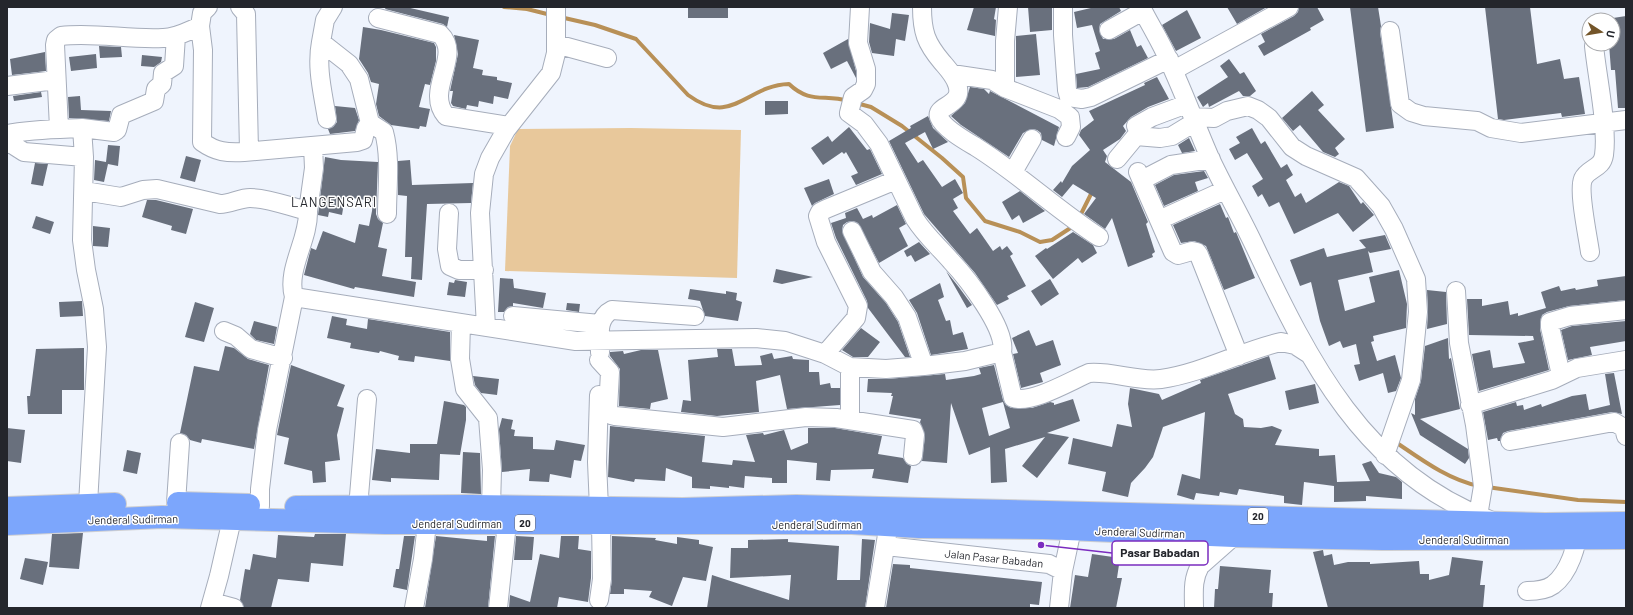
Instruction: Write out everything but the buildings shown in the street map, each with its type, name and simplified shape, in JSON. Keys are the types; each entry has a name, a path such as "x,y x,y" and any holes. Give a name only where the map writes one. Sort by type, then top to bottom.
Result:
{"highway":[{"name":"Jenderal Sudirman","path":"7,508 88,504 176,504 358,508 491,506 600,516 888,524 919,527 1072,529 1487,519 1626,538"},
{"name":"Jenderal Sudirman","path":"7,524 128,518 507,523 683,509 796,506 1020,513 1234,526 1391,539 1578,531 1626,523"}],"street":[{"path":"208,7 202,13 200,26 203,50 202,142 212,149 226,153 361,142 366,128 370,123"},
{"path":"240,7 246,14 249,151"},
{"path":"327,119 318,57 325,20 333,7"},
{"path":"486,327 480,213 484,174 490,158 509,126 551,74 554,64 556,44 556,7"},
{"path":"860,7 858,43 866,69 866,84 863,90 851,101 849,113 864,124 879,144 922,230 963,274 998,327 1003,346 1002,352 1013,398 1017,399 1036,396 1089,373 1098,372 1140,378 1162,379 1281,342 1295,345 1309,354"},
{"path":"922,7 926,42 952,74 958,86 958,96 953,104 940,110 938,114 939,118 959,136 1013,172 1066,215 1099,237"},
{"path":"1005,88 1005,41 1008,7"},
{"path":"1063,7 1063,35 1067,90 1069,97 1082,99 1091,97 1171,65 1289,7"},
{"path":"1109,30 1142,9 1171,65 1211,159 1274,288 1309,354 1350,417 1385,455 1450,503 1487,519"},
{"path":"378,18 440,34 444,38 448,49 446,63 439,86 439,98 441,110 446,116 509,126"},
{"path":"59,128 54,45 56,40 61,36 103,35 164,38 176,36 200,26"},
{"path":"1390,31 1400,104 1411,112 1424,116 1476,121 1490,128 1522,133 1626,120"},
{"path":"7,134 25,130 59,128 82,128 114,132 117,130 121,115 154,101 156,89 162,84 163,72 174,66 176,36"},
{"path":"321,42 349,64 359,80 370,123 384,132 386,141 387,214"},
{"path":"556,44 607,58"},
{"path":"1590,252 1582,191 1583,179 1588,173 1600,165 1603,160 1603,123 1595,52"},
{"path":"952,74 992,80 1005,88 1059,109 1070,118 1071,122 1066,137"},
{"path":"7,86 56,80"},
{"path":"1136,126 1152,117 1192,114 1214,118 1227,111 1248,106 1258,110 1269,118 1292,147 1306,156 1356,178 1381,206 1394,229 1416,279 1418,312 1410,380 1385,455"},
{"path":"1116,159 1136,136 1160,138 1172,136 1192,114"},
{"path":"82,128 84,157 84,257 94,309 97,347 88,504"},
{"path":"1013,172 1032,138"},
{"path":"7,143 13,144 24,152 84,157"},
{"path":"260,506 264,452 294,297 292,282 305,233 314,168 313,146"},
{"path":"1211,159 1171,166 1140,176 1173,252 1178,255 1192,251 1197,252 1239,356"},
{"path":"825,354 856,318 858,306 826,242 818,216 820,212 826,209 896,180"},
{"path":"84,191 121,197 143,190 157,189 220,204 226,204 243,199 259,199 308,211"},
{"path":"1158,220 1226,190"},
{"path":"449,213 447,249 450,266 459,270 484,270"},
{"path":"852,231 872,272 894,298 907,318 924,366"},
{"path":"1456,291 1459,343 1483,486 1487,519"},
{"path":"294,297 486,327 545,338 576,341 600,332"},
{"path":"599,600 602,579 597,462 600,332 604,314 612,310 695,316"},
{"path":"1561,375 1550,328 1550,322 1570,316 1626,310"},
{"path":"513,316 600,332 756,338 796,343 825,354 850,367 886,369 924,366 965,361 1002,352"},
{"path":"460,323 460,359 465,389 488,418 492,470 491,506"},
{"path":"224,331 236,336 251,349 282,358"},
{"path":"600,360 610,372 608,410 611,415 723,427 806,417 850,418 913,430 915,435 913,456"},
{"path":"1470,405 1552,380 1576,368 1626,360"},
{"path":"850,367 850,418"},
{"path":"358,508 367,399"},
{"path":"1510,441 1614,422 1624,428 1626,436"},
{"path":"176,504 180,444"},
{"path":"232,519 211,605 234,608"},
{"path":"414,608 423,559 427,523"},
{"path":"498,608 507,523"},
{"path":"875,608 886,546 888,524"},
{"path":"1194,608 1194,582 1196,572 1234,526"},
{"path":"1059,608 1063,571 1072,529"},
{"path":"1527,591 1541,590 1553,585 1562,576 1574,554 1578,531"},
{"name":"Jalan Pasar Babadan","path":"886,546 1049,564 1063,571"}],"shaded area":[{"path":"631,128 741,130 737,278 505,271 510,146 518,129"}],"waterway":[{"path":"504,7 527,9 551,15"},
{"path":"560,17 595,25 636,39 688,95 703,104 717,107 728,106 774,86 789,84 804,94 848,101"},
{"path":"856,103 871,107 902,126 963,177 966,198 985,221 1020,232 1040,242 1052,240 1075,225"},
{"path":"1079,218 1093,190"},
{"path":"1398,441 1397,443 1436,469 1457,479 1479,486"},
{"path":"1487,487 1578,500 1626,502"}],"place":[{"name":"Pasar Babadan","path":"1041,545"}],"district":[{"name":"LANGENSARI","path":"334,202"}]}
